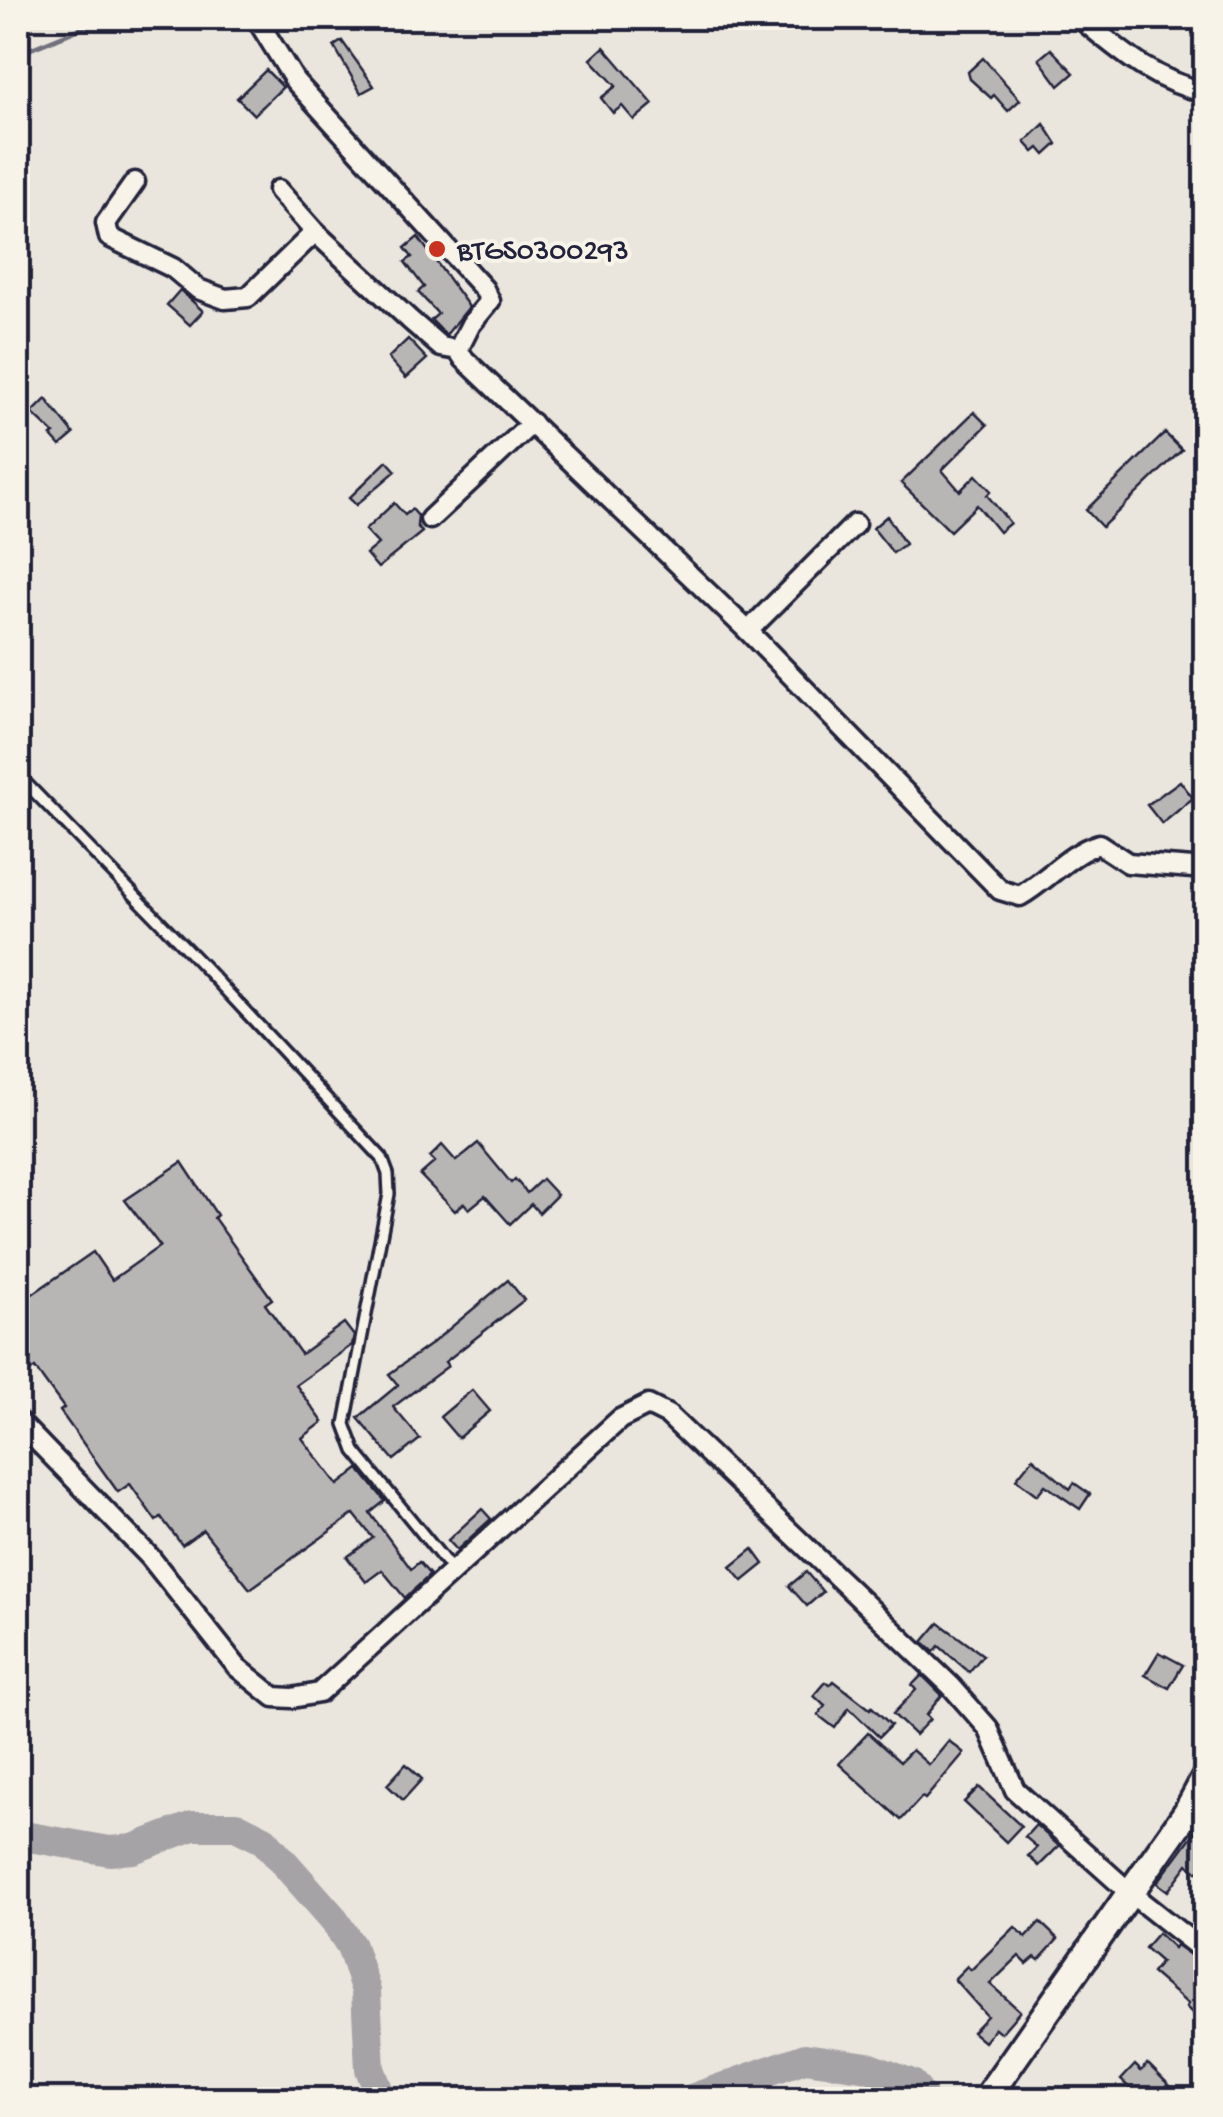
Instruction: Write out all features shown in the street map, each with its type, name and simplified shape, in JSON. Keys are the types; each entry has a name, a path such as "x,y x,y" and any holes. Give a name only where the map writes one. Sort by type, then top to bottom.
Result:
{"main road":[{"path":"986,2098 1186,1813 1206,1776"}],"street":[{"path":"256,18 296,81 484,289 490,301 458,350"},
{"path":"1080,18 1139,67 1185,88 1206,92"},
{"path":"136,182 106,223 109,237 173,268 198,289 225,298 248,297 314,232"},
{"path":"278,190 314,232 441,347 458,350 748,631 1000,890 1020,896 1041,884 1081,850 1100,844 1128,863 1206,870"},
{"path":"430,519 532,424"},
{"path":"748,631 855,524"},
{"path":"18,1421 150,1556 237,1667 274,1697 292,1698 319,1693 620,1419 648,1405 668,1415 951,1686 988,1728 1015,1790 1129,1892 1206,1953"}],"lane":[{"path":"18,776 382,1158 389,1194 345,1424 355,1451 454,1571"}],"building":[{"path":"342,41 374,86 361,93 334,46"},
{"path":"604,47 653,104 634,120 622,106 613,113 601,98 616,86 591,59"},
{"path":"1051,49 1074,73 1059,86 1039,59"},
{"path":"983,58 1020,100 1008,111 994,95 991,98 970,79 968,72"},
{"path":"266,70 283,87 254,115 237,98"},
{"path":"1044,124 1057,144 1045,155 1039,148 1034,152 1025,142"},
{"path":"418,237 469,307 446,335 431,320 438,314 418,292 424,287 405,262 412,257 405,248"},
{"path":"180,290 203,311 190,325 167,305"},
{"path":"408,339 427,359 406,378 388,358"},
{"path":"46,399 74,434 60,446 51,436 54,434 32,413"},
{"path":"974,412 987,425 942,470 960,491 976,475 991,491 987,495 1010,523 999,532 977,505 950,531 901,483"},
{"path":"1165,433 1182,450 1102,527 1086,510"},
{"path":"387,461 396,471 356,505 349,498"},
{"path":"394,503 405,515 412,509 422,532 378,568 366,554 378,544 365,530"},
{"path":"887,516 905,544 893,553 873,528"},
{"path":"1180,781 1193,798 1162,824 1147,805"},
{"path":"478,1143 511,1183 515,1179 527,1193 542,1179 557,1195 539,1213 531,1204 510,1224 485,1196 469,1209 464,1203 455,1211 420,1175 435,1162 430,1157 442,1145 456,1161"},
{"path":"182,1162 217,1215 214,1218 272,1299 265,1304 301,1354 344,1323 354,1336 352,1345 296,1385 323,1422 302,1438 338,1485 359,1469 385,1501 370,1513 411,1569 419,1562 430,1575 405,1598 382,1570 366,1582 347,1557 373,1538 354,1514 250,1589 203,1530 182,1545 161,1517 156,1521 130,1484 118,1492 60,1411 64,1408 35,1368 28,1373 18,1358 18,1304 93,1252 112,1280 160,1246 125,1200"},
{"path":"508,1280 524,1300 445,1362 448,1366 393,1407 420,1439 394,1460 358,1418 398,1385 389,1374"},
{"path":"472,1390 490,1411 458,1438 440,1417"},
{"path":"1033,1458 1070,1489 1074,1483 1090,1494 1080,1509 1045,1485 1037,1495 1016,1479"},
{"path":"482,1509 491,1519 457,1550 448,1540"},
{"path":"753,1549 764,1564 743,1581 731,1567"},
{"path":"806,1572 823,1592 807,1606 789,1586"},
{"path":"939,1623 983,1655 969,1672 939,1646 934,1652 923,1642"},
{"path":"1159,1652 1183,1665 1169,1688 1145,1675"},
{"path":"922,1675 942,1695 926,1715 930,1719 915,1735 893,1714 916,1690 912,1685"},
{"path":"834,1681 891,1725 879,1737 849,1708 835,1728 818,1715 825,1706 814,1696 826,1682 830,1685"},
{"path":"868,1733 900,1762 912,1750 929,1765 949,1741 964,1753 925,1799 922,1797 901,1820 839,1764"},
{"path":"406,1764 422,1779 403,1800 387,1785"},
{"path":"979,1787 1021,1826 1006,1842 964,1802"},
{"path":"1206,1817 1206,1863 1197,1872 1188,1864 1168,1891 1157,1883"},
{"path":"1036,1825 1059,1846 1039,1866 1028,1856 1037,1847 1025,1837"},
{"path":"1040,1922 1058,1939 1039,1960 1035,1957 1027,1964 1019,1956 990,1984 1020,2011 1001,2033 995,2028 984,2042 972,2032 987,2016 954,1979 967,1966 971,1970 1015,1927 1026,1937"},
{"path":"1158,1933 1174,1948 1176,1945 1206,1966 1206,2026 1186,2007 1188,2004 1152,1973 1161,1962 1145,1948"},
{"path":"1148,2064 1184,2100 1142,2100 1121,2080 1135,2065 1141,2071"}],"waterway":[{"path":"18,54 106,18"},
{"path":"18,1835 110,1851 133,1849 193,1826 236,1826 264,1840 332,1917 351,1946 366,1991 370,2069 382,2100"},
{"path":"688,2100 805,2058 868,2067 912,2084 924,2100"}],"place":[{"name":"BTGS0300293","path":"437,249"}]}
